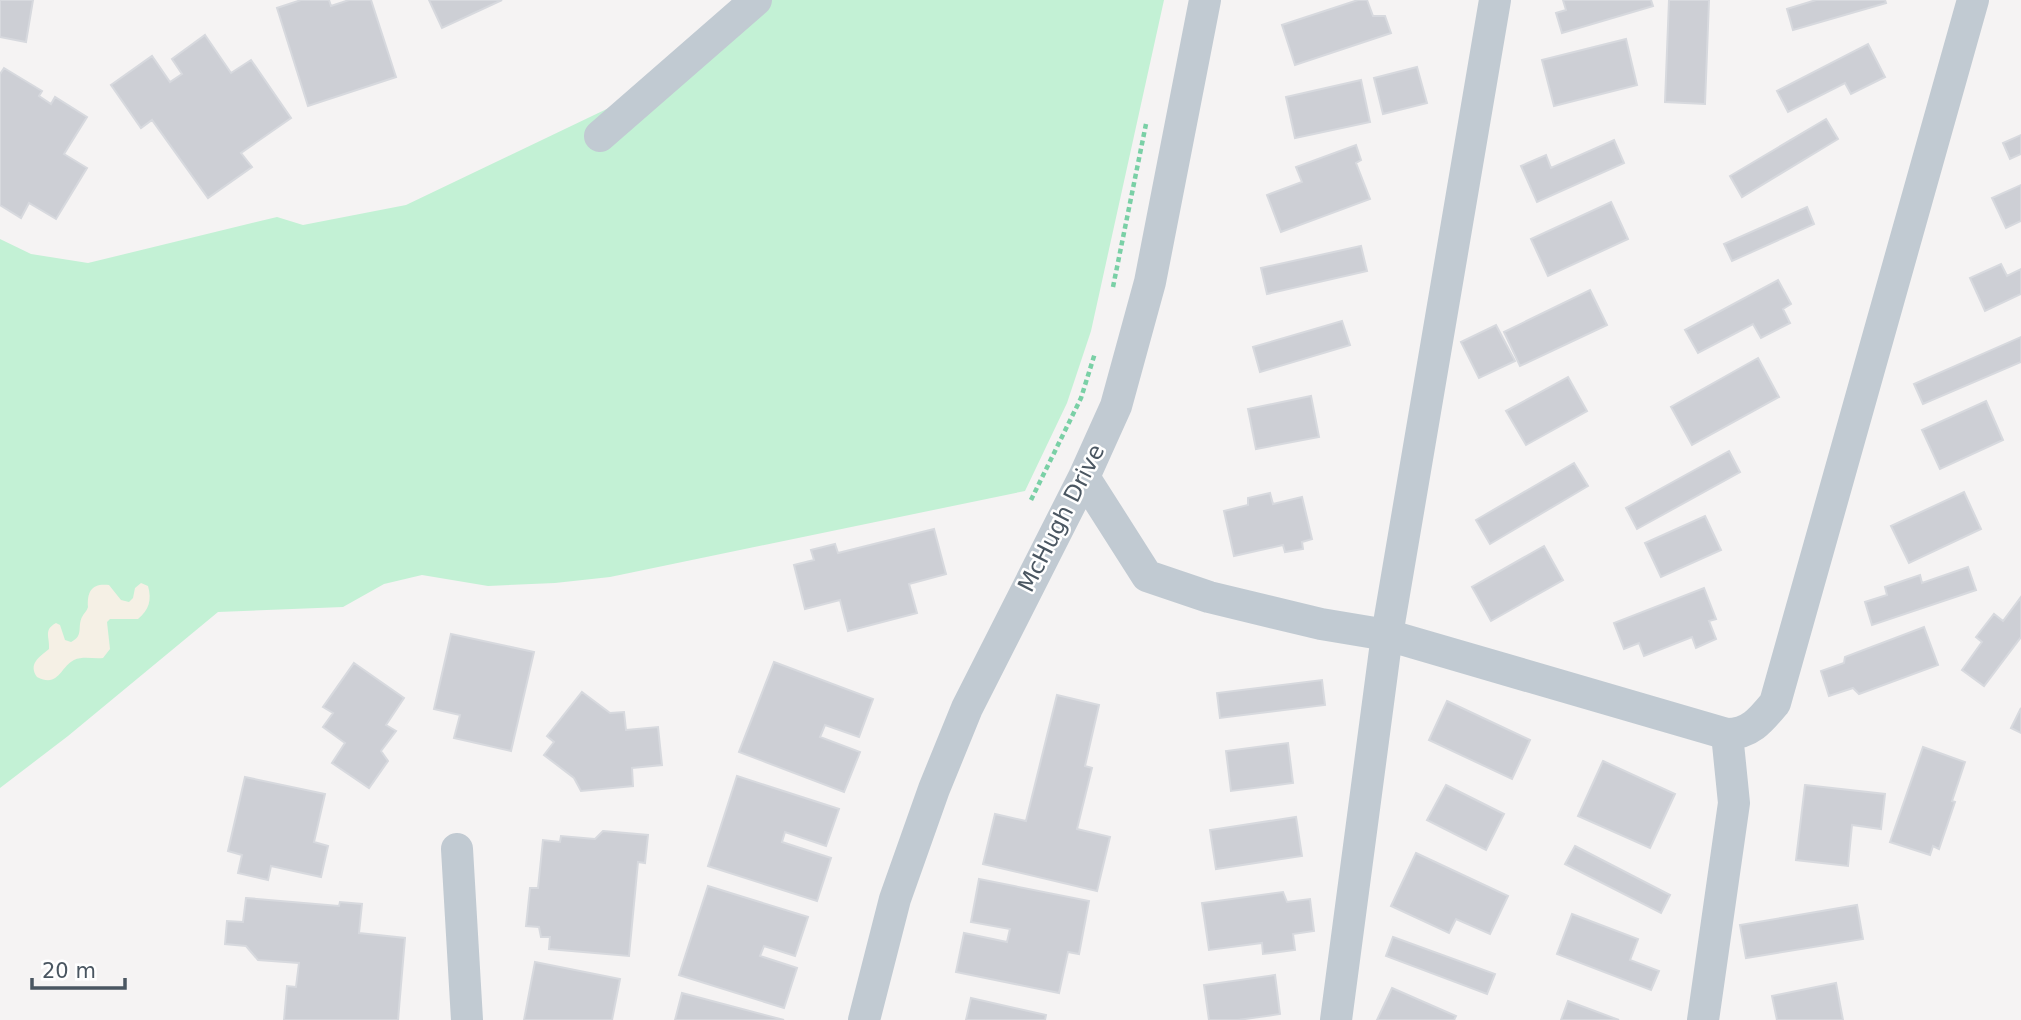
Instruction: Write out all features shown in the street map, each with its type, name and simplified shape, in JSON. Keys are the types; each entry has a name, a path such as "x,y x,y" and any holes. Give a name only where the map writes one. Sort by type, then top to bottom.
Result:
{"street":[{"path":"600,136 757,0"},
{"name":"McHugh Drive","path":"864,1020 895,900 934,789 967,708 1084,477 1116,406 1150,282 1205,0"},
{"path":"1336,1020 1387,635 1495,0"},
{"path":"1084,477 1147,576 1209,597 1321,624 1387,635 1727,734 1741,734 1761,721 1775,703 1973,0"},
{"path":"1703,1020 1734,803 1727,734"},
{"path":"457,849 467,1020"}],"path":[{"path":"1111,297 1147,120"},
{"path":"1031,500 1081,398 1098,345"}],"green space":[{"path":"752,0 1164,0 1091,331 1067,403 1025,491 610,577 488,586 422,575 384,584 343,607 218,612 68,736 0,788 0,239 31,254 88,263 277,217 303,225 406,205 638,94"}],"sand":[{"path":"141,583 148,586 150,596 145,612 138,619 110,619 107,622 110,649 103,658 74,660 50,680 37,677 34,665 49,649 50,628 56,623 60,625 65,640 75,640 82,617 88,608 88,597 92,589 98,585 109,585 121,600 129,602 133,598 135,588"}],"building":[{"path":"0,0 33,0 26,42 0,37"},
{"path":"301,0 329,0 331,6 349,0 371,0 396,77 308,106 277,8"},
{"path":"429,0 502,0 442,28"},
{"path":"1358,0 1367,0 1373,16 1385,16 1391,33 1295,65 1282,25"},
{"path":"1563,0 1651,0 1653,6 1562,33 1556,13 1566,10"},
{"path":"1669,0 1709,0 1705,104 1665,102"},
{"path":"1816,0 1885,0 1886,3 1793,30 1787,9"},
{"path":"205,35 231,73 251,60 291,118 241,153 252,167 208,198 152,120 141,128 111,85 152,56 170,82 182,74 172,59"},
{"path":"1626,39 1637,85 1554,106 1542,60"},
{"path":"1868,44 1885,77 1851,94 1845,83 1788,112 1777,91"},
{"path":"1417,67 1427,103 1383,114 1374,78"},
{"path":"4,68 42,91 39,96 51,104 55,97 87,117 64,154 87,168 56,219 29,203 21,218 0,205 0,74"},
{"path":"1361,80 1370,122 1295,138 1286,97"},
{"path":"1826,119 1838,139 1742,197 1730,176"},
{"path":"2021,135 2021,154 2010,159 2003,143"},
{"path":"1614,140 1624,163 1537,202 1521,166 1546,155 1551,168"},
{"path":"1356,145 1361,160 1356,163 1370,199 1281,232 1267,195 1302,182 1296,167"},
{"path":"2021,185 2021,221 2006,228 1992,198"},
{"path":"1611,202 1628,239 1548,276 1531,239"},
{"path":"1807,207 1814,224 1732,261 1724,244"},
{"path":"1361,246 1367,271 1267,294 1261,268"},
{"path":"2001,264 2007,276 2021,269 2021,294 1985,311 1970,278"},
{"path":"1778,280 1791,304 1783,309 1790,323 1761,338 1753,324 1698,353 1685,330"},
{"path":"1590,290 1607,325 1520,366 1504,332"},
{"path":"1342,321 1350,345 1260,372 1253,347"},
{"path":"1496,325 1515,361 1479,378 1461,342"},
{"path":"2021,337 2021,362 1923,404 1914,384"},
{"path":"1758,358 1779,397 1692,445 1671,407"},
{"path":"1568,377 1587,411 1526,445 1506,411"},
{"path":"1311,396 1319,437 1256,449 1248,409"},
{"path":"1986,401 2003,440 1940,469 1922,430"},
{"path":"1729,451 1740,472 1637,529 1626,508"},
{"path":"1574,463 1588,486 1490,544 1476,520"},
{"path":"1964,492 1981,529 1909,563 1891,526"},
{"path":"1270,493 1273,504 1302,497 1312,539 1302,542 1303,549 1285,552 1283,545 1234,556 1224,511 1248,505 1248,498"},
{"path":"1705,516 1721,550 1661,577 1645,543"},
{"path":"934,529 946,574 909,584 917,613 848,631 840,600 805,609 794,565 814,560 811,550 835,544 838,553"},
{"path":"1544,546 1563,580 1491,621 1472,587"},
{"path":"1968,567 1976,590 1872,625 1865,602 1887,595 1885,587 1920,575 1922,583"},
{"path":"1704,588 1716,619 1709,621 1716,639 1696,648 1692,637 1644,656 1639,643 1624,649 1614,623"},
{"path":"2021,597 2021,637 1984,686 1962,670 1982,642 1976,637 1994,614 2003,621"},
{"path":"1924,627 1938,665 1859,694 1853,688 1829,696 1821,671 1844,663 1845,657"},
{"path":"451,634 534,652 511,751 454,738 460,715 434,709"},
{"path":"774,662 873,699 859,737 825,725 820,737 860,752 844,792 739,752"},
{"path":"354,663 404,698 386,725 396,731 381,751 388,761 369,788 332,763 345,743 323,727 333,713 323,707"},
{"path":"1322,680 1325,705 1220,718 1217,693"},
{"path":"582,692 610,713 624,712 626,730 658,727 662,765 632,768 633,786 581,791 574,778 544,755 554,742 547,736"},
{"path":"1057,695 1099,705 1085,766 1092,768 1077,829 1110,837 1097,891 983,864 995,814 1026,821"},
{"path":"1447,701 1530,740 1512,779 1429,740"},
{"path":"2021,708 2021,733 2011,728"},
{"path":"1288,743 1293,783 1231,791 1226,751"},
{"path":"1923,747 1965,762 1939,849 1933,846 1930,855 1890,842"},
{"path":"1603,761 1675,794 1650,848 1578,816"},
{"path":"737,776 839,809 826,846 785,832 782,842 831,858 817,901 708,866"},
{"path":"245,777 325,794 314,842 328,846 321,877 271,866 268,880 238,873 242,855 228,851"},
{"path":"1446,785 1504,814 1486,850 1427,820"},
{"path":"1805,785 1885,794 1881,829 1852,825 1848,866 1796,860"},
{"path":"1296,817 1302,856 1216,869 1210,830"},
{"path":"603,831 648,835 645,863 638,862 629,956 549,949 550,937 541,937 539,927 526,926 530,888 538,888 543,840 560,842 561,836 595,839"},
{"path":"1575,846 1670,895 1661,913 1565,864"},
{"path":"1416,853 1508,896 1490,934 1456,919 1449,933 1391,906"},
{"path":"979,879 1089,901 1079,954 1068,952 1059,993 956,972 964,933 1007,942 1010,929 971,922"},
{"path":"708,886 808,917 795,956 764,946 760,956 797,968 784,1008 679,975"},
{"path":"1283,892 1287,902 1310,899 1314,931 1293,934 1295,950 1263,954 1262,943 1209,950 1202,903"},
{"path":"246,898 339,906 340,902 362,904 359,933 405,938 398,1020 284,1020 287,986 296,987 299,963 258,960 246,946 225,944 227,921 243,922"},
{"path":"1857,905 1863,939 1746,958 1740,925"},
{"path":"1572,914 1638,939 1630,960 1659,971 1651,990 1557,954"},
{"path":"1393,937 1495,974 1487,994 1386,956"},
{"path":"535,962 620,979 612,1020 524,1020"},
{"path":"1275,975 1280,1014 1238,1020 1209,1020 1204,985"},
{"path":"1836,983 1843,1020 1777,1020 1772,996"},
{"path":"1392,988 1456,1016 1454,1020 1377,1020"},
{"path":"682,993 784,1020 675,1020"},
{"path":"971,998 1046,1015 1045,1020 966,1020"},
{"path":"1568,1001 1619,1020 1561,1020"}]}
